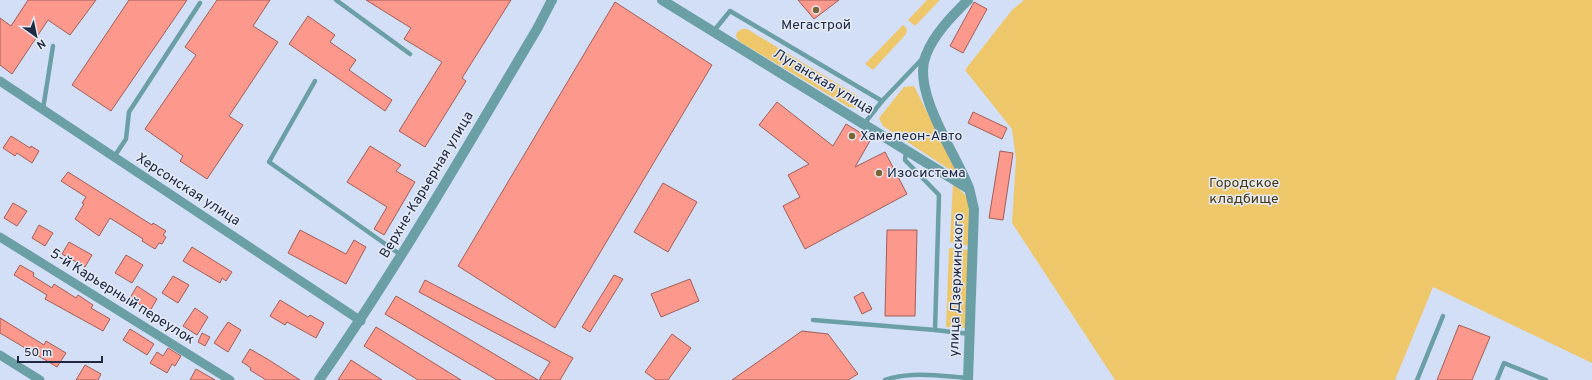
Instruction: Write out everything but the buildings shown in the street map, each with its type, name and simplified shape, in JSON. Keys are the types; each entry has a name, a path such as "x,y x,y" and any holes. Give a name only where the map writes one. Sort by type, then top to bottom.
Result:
{"street":[{"name":"Верхне-Карьерная улица","path":"319,380 361,321 402,256 552,0"},
{"name":"Луганская улица","path":"662,0 969,189"},
{"name":"улица Дзержинского","path":"968,0 943,26 925,56 922,80 927,99 969,189 974,209 968,379"},
{"name":"Херсонская улица","path":"0,81 361,321"},
{"name":"5-й Карьерный переулок","path":"0,237 230,380"},
{"path":"0,355 40,380"}],"lane":[{"path":"336,0 410,54"},
{"path":"114,158 126,139 130,112 200,3"},
{"path":"713,32 730,11 882,101"},
{"path":"42,110 53,46"},
{"path":"864,124 882,101 925,56"},
{"path":"315,81 269,162 402,256"},
{"path":"907,150 905,160 940,195 935,330"},
{"path":"1418,380 1443,316"},
{"path":"813,320 970,334"},
{"path":"1497,380 1504,363 1546,380"},
{"path":"885,380 896,376 935,375 968,379"}],"green space":[{"path":"927,0 940,0 915,26 908,20"},
{"name":"Городское кладбище","path":"1024,0 1592,0 1592,363 1433,287 1395,380 1115,380 1012,223 1016,159 1012,129 965,70 1012,10"},
{"path":"903,25 907,29 906,34 873,70 865,64"},
{"path":"742,29 747,29 856,95 860,100 860,106 855,108 849,107 740,42 736,37 737,32"},
{"path":"914,86 958,175 883,126 879,118 904,87"},
{"path":"953,183 968,198 971,209 970,246 950,242"},
{"path":"949,248 969,250 965,328 946,327"}],"place":[{"name":"Мегастрой","path":"816,10"},
{"name":"Хамелеон-Авто","path":"852,136"},
{"name":"Изосистема","path":"879,173"}]}
